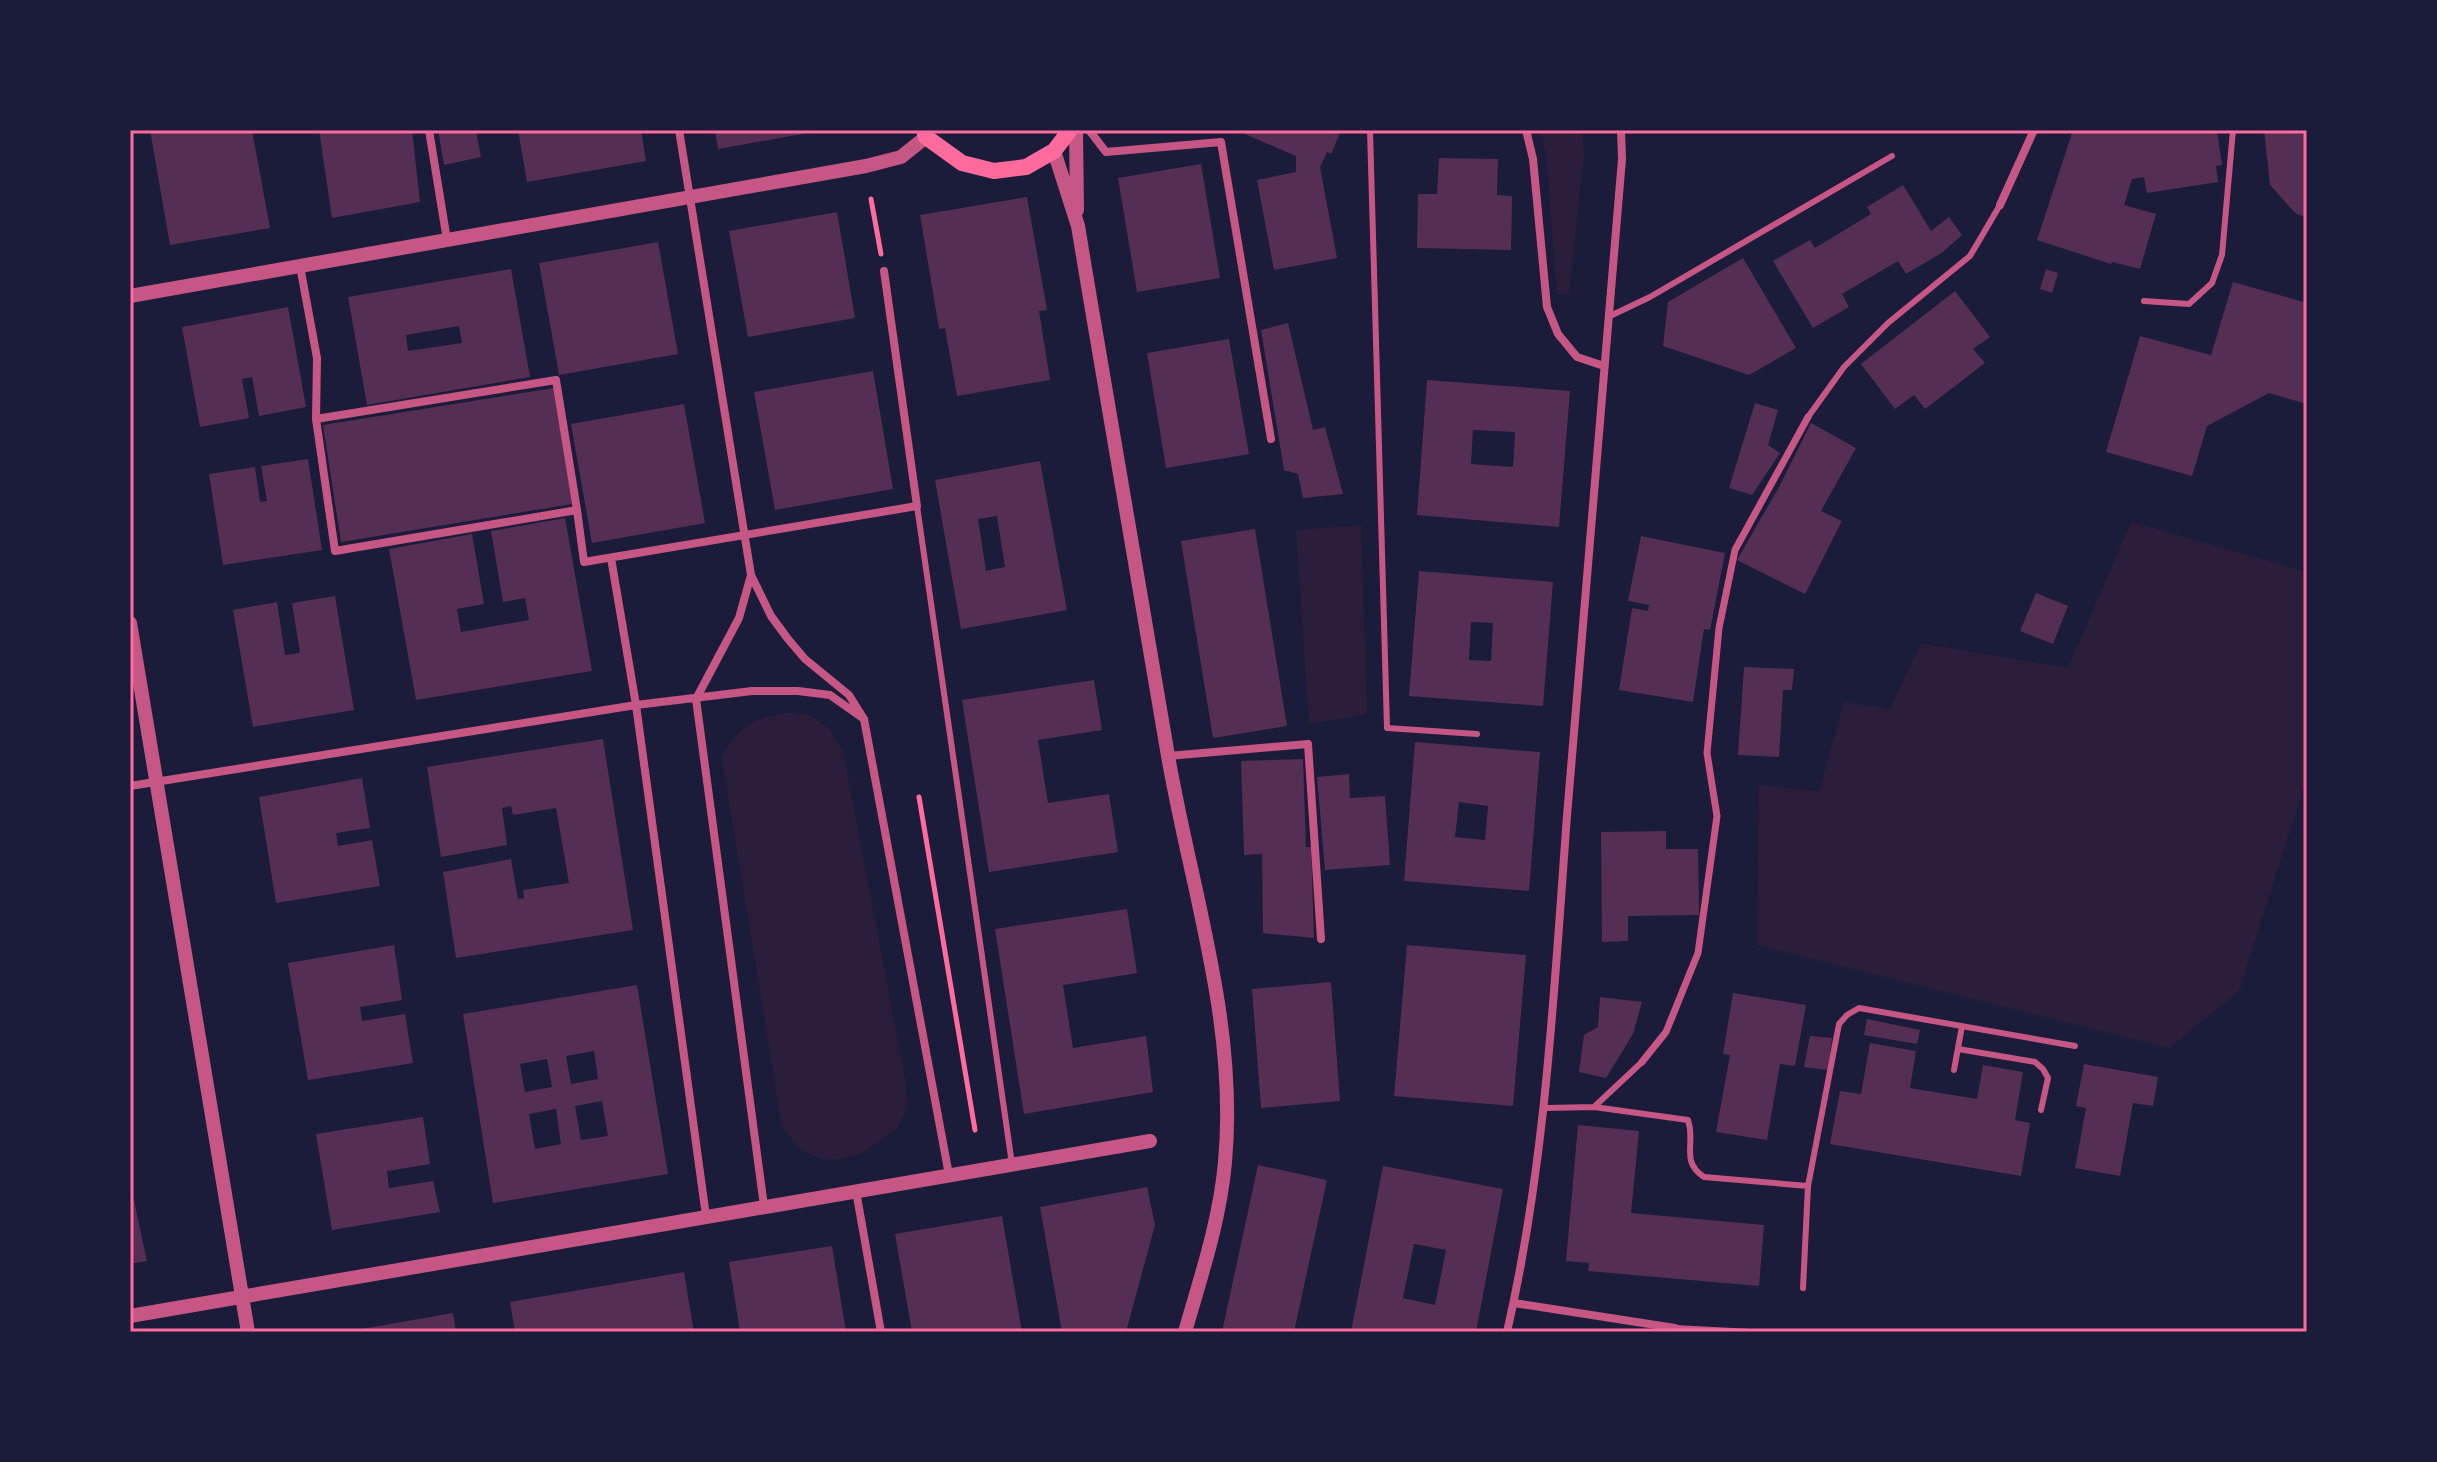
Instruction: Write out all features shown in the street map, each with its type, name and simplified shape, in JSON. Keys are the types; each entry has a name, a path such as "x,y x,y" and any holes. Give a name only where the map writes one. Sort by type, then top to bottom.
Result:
{"main road":[{"path":"925,133 962,163 994,171 1026,167 1054,151 1070,130"}],"street":[{"path":"429,130 447,240"},
{"path":"679,130 751,575 771,616 788,639 805,659 849,695 864,719 949,1175"},
{"path":"1076,130 1078,226"},
{"path":"1089,130 1106,152 1221,142 1271,439"},
{"path":"1526,130 1533,159 1547,307 1558,334 1577,357 1604,366"},
{"path":"1507,1332 1524,1252 1545,1108 1622,159 1621,130"},
{"path":"2000,205 2034,130"},
{"path":"130,296 866,166 901,157 925,133"},
{"path":"1054,151 1078,226 1168,756 1223,1021 1228,1100 1225,1163 1210,1245 1185,1332"},
{"path":"300,266 317,358 316,419 335,551 577,510"},
{"path":"316,419 556,380 584,562 917,506 884,271"},
{"path":"1642,1062 1666,1032 1698,953 1717,816 1707,753 1719,628 1735,550 1808,417"},
{"path":"611,558 636,705 706,1216"},
{"path":"751,575 739,618 696,699 764,1206"},
{"path":"130,623 248,1332"},
{"path":"130,786 636,705 752,691 830,695 864,719"},
{"path":"1168,756 1308,744 1321,939"},
{"path":"130,1316 1150,1141"},
{"path":"856,1190 881,1332"},
{"path":"1514,1303 1675,1328"}],"lane":[{"path":"1370,130 1387,728 1477,734"},
{"path":"2144,301 2189,304 2212,283 2222,255 2233,130"},
{"path":"1608,317 1650,297 1892,156"},
{"path":"1808,417 1844,367 1888,323 1970,256 2000,205"},
{"path":"917,506 1012,1164"},
{"path":"1803,1288 1808,1186 1839,1024 1847,1015 1859,1008 2075,1046"},
{"path":"1954,1070 1962,1026"},
{"path":"1958,1049 2035,1062 2048,1078 2041,1110"},
{"path":"1594,1107 1642,1062"},
{"path":"1545,1108 1594,1107 1688,1120 1692,1132 1689,1160 1693,1170 1704,1177 1808,1186"},
{"path":"1675,1328 1752,1332"}],"path":[{"path":"871,199 884,271"},
{"path":"919,797 975,1130"}],"shaded area":[{"path":"1540,130 1582,130 1584,155 1569,294 1557,295 1546,155"},
{"path":"2131,522 2307,572 2307,777 2239,991 2169,1048 1757,945 1759,785 1819,791 1844,702 1890,709 1921,643 2068,668"},
{"path":"1361,525 1367,714 1309,724 1296,530"},
{"path":"791,713 811,715 829,729 843,751 906,1084 907,1107 898,1128 861,1154 836,1160 821,1159 802,1151 782,1127 722,758 741,730 758,720"}],"building":[{"path":"150,130 252,130 270,228 170,245"},
{"path":"319,130 412,130 420,202 332,218"},
{"path":"438,130 476,130 481,157 444,165"},
{"path":"518,130 641,130 646,161 527,182"},
{"path":"715,130 813,130 813,132 718,149"},
{"path":"1246,130 1333,130 1340,133 1331,154 1327,152 1320,167 1337,258 1274,270 1257,180 1296,172 1296,156 1245,134"},
{"path":"2073,130 2217,130 2222,165 2216,166 2218,182 2147,193 2144,177 2132,179 2124,205 2156,214 2140,269 2111,264 2037,240"},
{"path":"2264,130 2307,130 2307,217 2296,214 2270,185"},
{"path":"1439,158 1498,159 1497,195 1512,196 1511,250 1417,248 1418,194 1437,194"},
{"path":"1201,164 1220,278 1137,292 1118,178"},
{"path":"1903,185 1931,231 1949,217 1962,235 1943,252 1906,274 1898,261 1842,294 1849,307 1813,328 1773,261 1810,240 1815,248 1871,214 1867,207"},
{"path":"1027,197 1047,310 1039,311 1050,380 957,396 945,328 939,329 920,215"},
{"path":"837,212 855,318 748,337 729,231"},
{"path":"658,242 678,354 559,375 539,263"},
{"path":"1743,258 1796,348 1749,375 1663,346 1668,302"},
{"path":"511,269 530,377 367,405 348,297","holes":["459,326 462,343 408,351 406,335"]},
{"path":"2046,269 2058,273 2052,293 2040,289"},
{"path":"2233,282 2307,303 2307,404 2269,393 2207,426 2192,476 2106,452 2140,336 2211,355"},
{"path":"1955,291 1990,337 1973,349 1985,363 1925,409 1914,395 1895,409 1861,364"},
{"path":"288,307 306,407 259,416 252,377 242,379 249,418 200,427 182,327"},
{"path":"1288,323 1313,430 1325,427 1343,494 1303,498 1298,474 1284,470 1261,330"},
{"path":"1229,339 1249,454 1166,468 1147,353"},
{"path":"873,371 893,489 775,510 754,392"},
{"path":"1427,380 1570,391 1559,527 1417,515","holes":["1473,430 1515,432 1513,467 1471,464"]},
{"path":"554,388 572,504 341,542 323,425"},
{"path":"1755,403 1778,410 1768,445 1780,453 1752,495 1729,488"},
{"path":"684,404 705,523 592,543 571,424"},
{"path":"1811,423 1856,448 1821,511 1842,521 1805,594 1737,560"},
{"path":"308,459 322,550 223,565 209,474 255,467 260,502 267,501 261,466"},
{"path":"1040,461 1067,610 961,629 935,480","holes":["997,516 1005,567 986,571 978,519"]},
{"path":"565,518 592,671 416,700 389,549 472,534 484,604 457,609 461,632 529,620 525,598 503,602 491,531"},
{"path":"1255,529 1287,726 1213,738 1181,541"},
{"path":"1641,536 1725,553 1710,630 1704,629 1693,702 1619,690 1632,608 1648,611 1649,605 1628,601"},
{"path":"1419,571 1553,582 1543,706 1409,696","holes":["1471,622 1493,623 1491,661 1469,660"]},
{"path":"2036,593 2068,606 2053,644 2020,631"},
{"path":"335,596 354,710 253,727 233,610 277,602 285,655 300,653 292,603"},
{"path":"1744,667 1794,669 1792,690 1783,690 1779,757 1738,755"},
{"path":"1094,680 1102,730 1038,740 1048,803 1109,794 1118,852 989,872 962,700"},
{"path":"603,739 633,930 456,958 443,872 511,859 518,899 524,898 523,890 569,883 556,808 513,815 511,806 502,808 507,845 441,857 427,767"},
{"path":"1415,742 1540,752 1529,891 1404,881","holes":["1459,802 1488,806 1485,840 1455,837"]},
{"path":"1303,759 1306,847 1311,847 1314,938 1263,933 1262,854 1244,855 1241,761"},
{"path":"1349,774 1350,798 1385,796 1390,865 1325,870 1317,777"},
{"path":"362,778 370,828 336,833 338,846 372,840 380,886 276,903 259,797"},
{"path":"1666,831 1666,849 1698,849 1699,915 1628,916 1628,941 1602,942 1601,832"},
{"path":"1127,909 1137,973 1063,985 1073,1048 1146,1036 1153,1092 1024,1114 995,929"},
{"path":"394,945 402,1000 360,1007 362,1021 405,1014 413,1063 308,1080 288,963"},
{"path":"1407,945 1526,955 1513,1106 1394,1096"},
{"path":"1331,982 1340,1101 1261,1108 1252,989"},
{"path":"637,985 668,1174 493,1203 463,1014","holes":["594,1051 598,1079 571,1084 566,1056","547,1059 552,1087 525,1092 520,1064","602,1101 608,1136 581,1140 575,1106","556,1109 561,1144 535,1149 529,1114"]},
{"path":"1733,993 1806,1005 1795,1066 1780,1064 1767,1140 1716,1132 1730,1055 1723,1054"},
{"path":"1600,997 1642,1002 1633,1034 1606,1078 1579,1072 1584,1035 1598,1027"},
{"path":"1867,1019 1920,1030 1917,1044 1864,1035"},
{"path":"1810,1036 1832,1038 1828,1070 1804,1067"},
{"path":"1870,1043 1916,1051 1910,1088 1977,1099 1983,1065 2023,1072 2015,1120 2030,1123 2021,1176 1830,1144 1840,1091 1861,1094"},
{"path":"2084,1064 2158,1077 2153,1106 2133,1103 2120,1176 2075,1168 2086,1108 2076,1106"},
{"path":"423,1117 430,1164 387,1171 389,1188 433,1181 440,1212 332,1230 316,1134"},
{"path":"1578,1125 1639,1131 1631,1213 1764,1225 1759,1286 1588,1271 1589,1263 1566,1261"},
{"path":"1258,1165 1327,1180 1294,1332 1222,1332"},
{"path":"1383,1166 1503,1189 1476,1332 1351,1332","holes":["1414,1244 1446,1250 1435,1305 1403,1298"]},
{"path":"130,1182 147,1261 130,1264"},
{"path":"1147,1187 1155,1225 1126,1332 1062,1332 1040,1207"},
{"path":"1002,1216 1022,1332 912,1332 895,1234"},
{"path":"832,1246 846,1332 740,1332 729,1262"},
{"path":"684,1272 694,1332 515,1332 510,1302"},
{"path":"453,1313 456,1332 356,1332 356,1330"}]}
